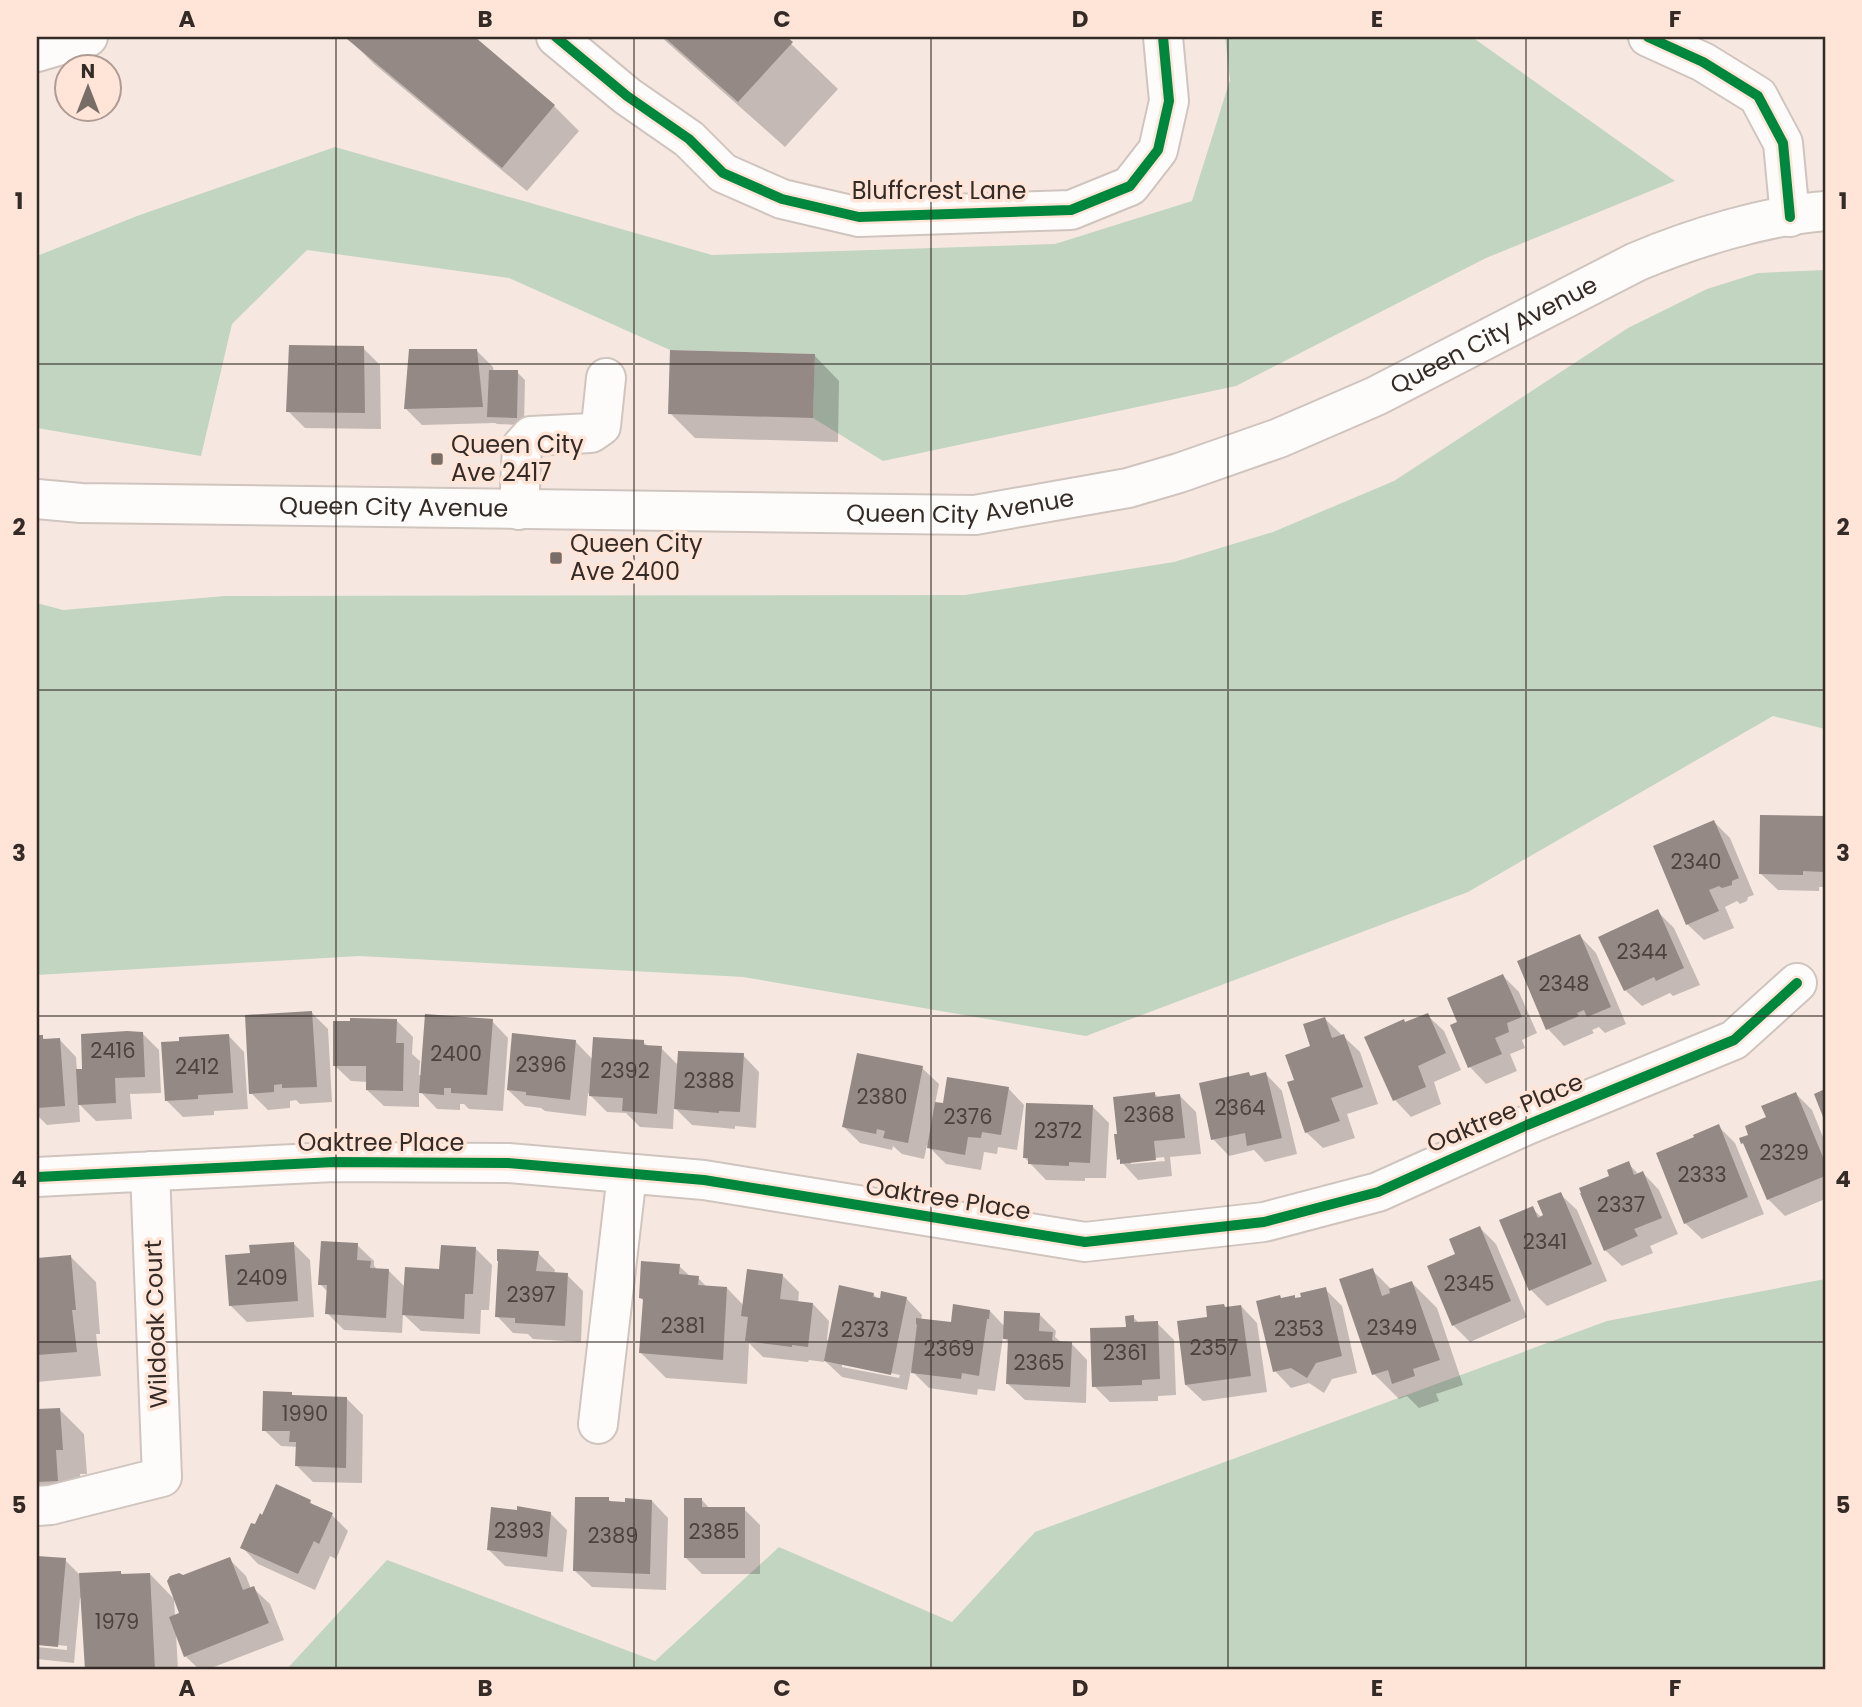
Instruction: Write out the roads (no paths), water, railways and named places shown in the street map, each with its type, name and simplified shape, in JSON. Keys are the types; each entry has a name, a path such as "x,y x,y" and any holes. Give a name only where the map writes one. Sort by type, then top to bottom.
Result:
{"street":[{"path":"37,52 88,37"},
{"name":"Bluffcrest Lane","path":"556,37 627,96 689,139 723,173 782,199 859,217 1071,210 1130,186 1158,150 1169,101 1163,37"},
{"path":"1648,37 1703,62 1758,96 1783,143 1807,214"},
{"name":"Queen City Avenue","path":"37,499 81,503 975,516 1128,488 1179,474 1279,438 1376,396 1636,262 1668,249 1750,224 1807,214"},
{"path":"519,510 523,446 531,436 591,433 601,426 606,378"},
{"name":"Oaktree Place","path":"37,1177 347,1162 508,1163 704,1181 1085,1242 1264,1222 1378,1192 1527,1125 1734,1040 1797,983"},
{"name":"Wildoak Court","path":"37,1506 162,1478 150,1171"},
{"path":"598,1424 627,1174"}],"place":[{"name":"Queen City Ave 2417","path":"437,459"},
{"name":"Queen City Ave 2400","path":"556,558"}]}
